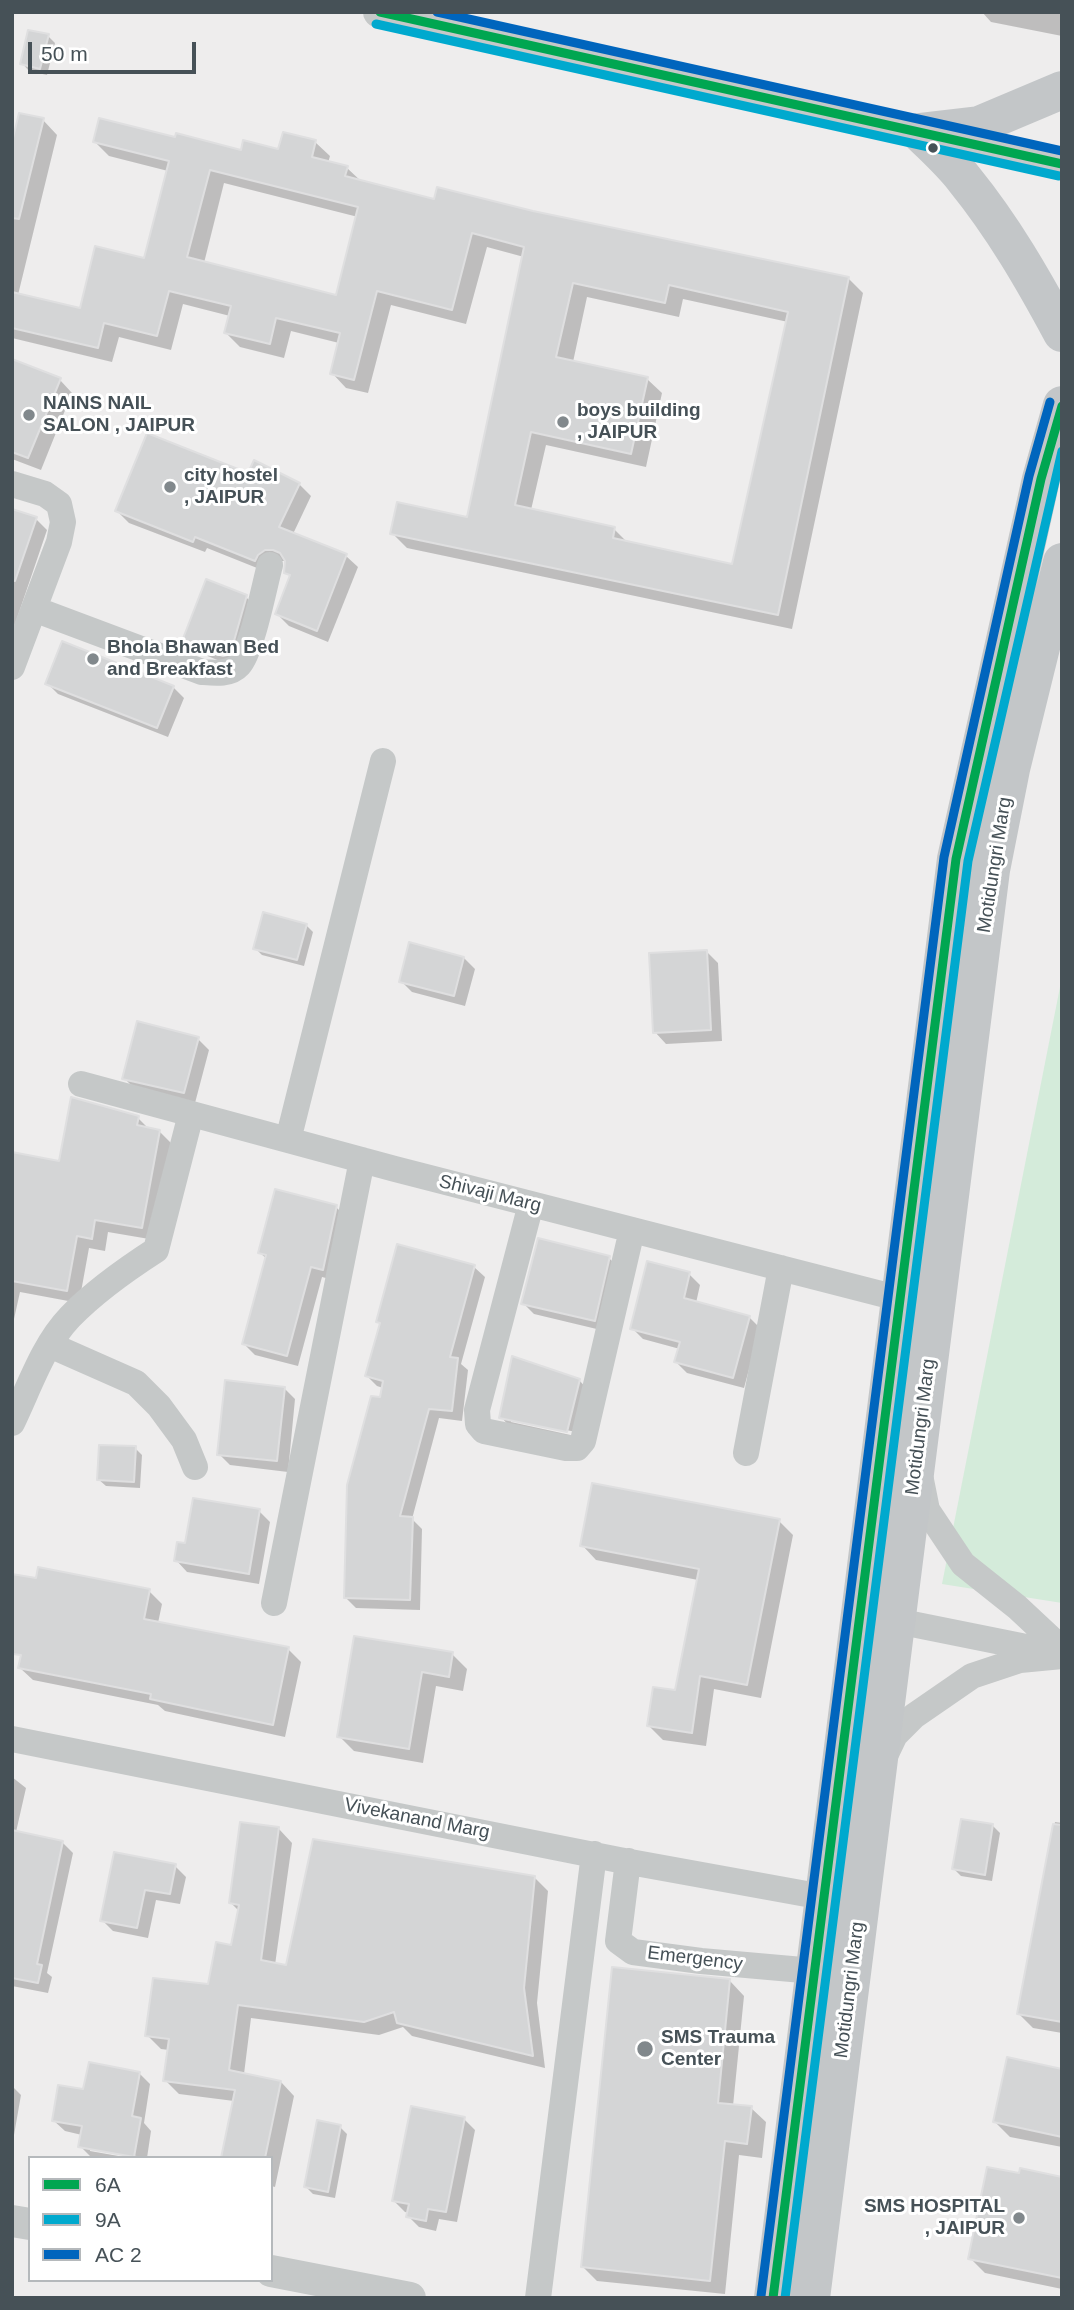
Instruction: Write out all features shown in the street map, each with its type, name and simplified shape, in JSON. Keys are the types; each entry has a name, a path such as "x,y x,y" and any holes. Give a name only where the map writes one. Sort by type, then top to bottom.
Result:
{"main road":[{"path":"919,132 979,125 1062,90"},
{"path":"919,132 963,177 1004,232 1024,262 1062,333"},
{"path":"773,2298 956,859 1041,479 1062,405"},
{"name":"Motidungri Marg","path":"811,2298 991,870 1012,769 1062,562"}],"street":[{"path":"379,12 1062,164"},
{"path":"12,484 44,494 59,504 63,522 59,542 12,667"},
{"path":"34,609 202,672 224,673 239,666 248,646 270,565"},
{"path":"288,1140 383,761"},
{"name":"Shivaji Marg","path":"81,1084 362,1160 901,1299"},
{"path":"12,1423 50,1345 69,1318 114,1277 156,1250 191,1114"},
{"path":"274,1603 362,1160"},
{"path":"531,1204 477,1410 478,1424 485,1431 566,1448 577,1448 583,1441 632,1230"},
{"path":"746,1453 781,1268"},
{"path":"50,1345 135,1383 159,1406 184,1440 195,1467"},
{"path":"917,1461 926,1510 963,1564 1017,1607 1062,1653"},
{"path":"860,1614 1062,1653"},
{"path":"879,1768 895,1735 914,1716 972,1676 1020,1660 1062,1653"},
{"name":"Vivekanand Marg","path":"12,1739 823,1897"},
{"path":"538,2298 594,1854"},
{"name":"Emergency","path":"628,1861 618,1941 633,1952 814,1971"},
{"path":"273,2271 410,2298"}],"green space":[{"path":"1062,977 1062,1603 942,1584"}],"building":[{"path":"28,30 49,34 40,69 20,64"},
{"path":"19,113 44,118 19,219 12,218 12,142"},
{"path":"99,118 175,137 176,133 241,150 243,140 278,149 283,132 316,140 312,157 348,166 345,176 434,199 437,187 533,211 849,277 778,615 390,534 397,502 467,517 524,247 472,233 452,310 377,291 354,380 330,374 340,333 276,318 270,344 224,333 231,306 169,291 157,336 104,323 98,348 12,328 12,292 80,308 95,246 144,258 169,161 93,142","holes":["210,170 358,207 336,295 187,257","573,283 665,303 669,285 788,312 732,564 613,538 615,527 515,505 531,432 631,454 648,377 556,357"]},
{"name":"NAINS NAIL SALON , JAIPUR","path":"12,359 61,378 28,458 12,452"},
{"path":"147,433 248,473 254,460 300,483 279,527 347,554 317,631 275,614 290,575 284,573 285,561 280,553 265,550 255,561 195,537 193,542 115,511"},
{"path":"12,509 37,517 15,581 12,580"},
{"path":"206,579 247,595 234,641 227,655 223,656 182,641"},
{"path":"62,641 174,686 157,728 45,684"},
{"path":"263,912 307,924 297,960 253,949"},
{"path":"409,942 464,957 454,996 399,982"},
{"path":"707,950 711,1030 653,1033 649,953"},
{"path":"137,1021 199,1037 184,1093 122,1079"},
{"path":"71,1097 139,1116 137,1125 160,1130 142,1228 95,1220 92,1239 77,1236 67,1291 12,1281 12,1152 59,1161"},
{"path":"275,1189 337,1205 323,1270 311,1267 287,1356 242,1344 266,1255 258,1253"},
{"path":"538,1238 610,1256 595,1321 521,1304"},
{"path":"397,1244 475,1265 450,1357 458,1358 452,1411 429,1409 400,1516 413,1517 410,1600 344,1598 347,1485 371,1396 380,1397 383,1381 365,1376"},
{"path":"647,1261 690,1272 684,1298 750,1316 733,1378 674,1362 680,1342 630,1329"},
{"path":"512,1356 580,1379 567,1432 499,1418"},
{"path":"225,1380 285,1387 277,1461 217,1455"},
{"path":"99,1445 136,1446 134,1482 97,1480"},
{"path":"592,1483 780,1519 747,1685 700,1676 692,1733 647,1726 653,1687 675,1690 699,1569 580,1546"},
{"path":"193,1498 260,1509 249,1574 174,1561 177,1542 185,1543"},
{"path":"38,1567 150,1589 144,1619 289,1647 273,1725 150,1699 151,1694 18,1668 21,1655 12,1654 12,1574 36,1578"},
{"path":"354,1636 453,1652 449,1677 422,1672 409,1749 337,1737"},
{"path":"961,1819 993,1824 985,1875 952,1869"},
{"path":"240,1822 279,1827 261,1960 286,1965 313,1839 535,1876 524,1988 533,2056 397,2023 394,2012 364,2022 238,2005 229,2070 281,2081 265,2156 221,2156 235,2090 163,2081 169,2039 145,2036 153,1978 208,1984 216,1942 231,1945 239,1905 229,1903"},
{"path":"1053,1824 1062,1825 1062,2022 1017,2014"},
{"path":"12,1830 63,1841 37,1964 42,1965 38,1983 12,1978"},
{"path":"114,1852 176,1864 170,1894 145,1890 137,1928 100,1921"},
{"path":"612,1967 730,1979 718,2103 752,2106 747,2144 725,2141 710,2281 581,2267"},
{"path":"1007,2057 1062,2069 1062,2137 993,2122"},
{"path":"89,2062 140,2072 132,2116 141,2118 134,2156 78,2147 82,2126 52,2121 58,2085 83,2089"},
{"path":"411,2106 465,2117 446,2212 428,2209 426,2221 406,2217 409,2204 392,2201"},
{"path":"317,2120 341,2125 328,2192 304,2187"},
{"name":"SMS HOSPITAL , JAIPUR","path":"987,2167 1019,2173 1020,2168 1062,2177 1062,2278 968,2259"}],"transit line":[{"name":"6A","path":"380,12 1062,164"},
{"path":"437,12 1062,151"},
{"name":"9A","path":"376,24 1059,176"},
{"path":"761,2296 944,857 1029,476 1050,402"},
{"name":"6A","path":"773,2298 956,859 1041,479 1062,406"},
{"name":"9A","path":"785,2298 968,861 1062,451"}],"place":[{"name":"NAINS NAIL SALON , JAIPUR","path":"29,415"},
{"name":"boys building , JAIPUR","path":"563,422"},
{"name":"city hostel , JAIPUR","path":"170,487"},
{"name":"Bhola Bhawan Bed and Breakfast","path":"93,659"},
{"name":"SMS Trauma Center","path":"645,2049"},
{"name":"SMS HOSPITAL , JAIPUR","path":"1019,2218"}]}
